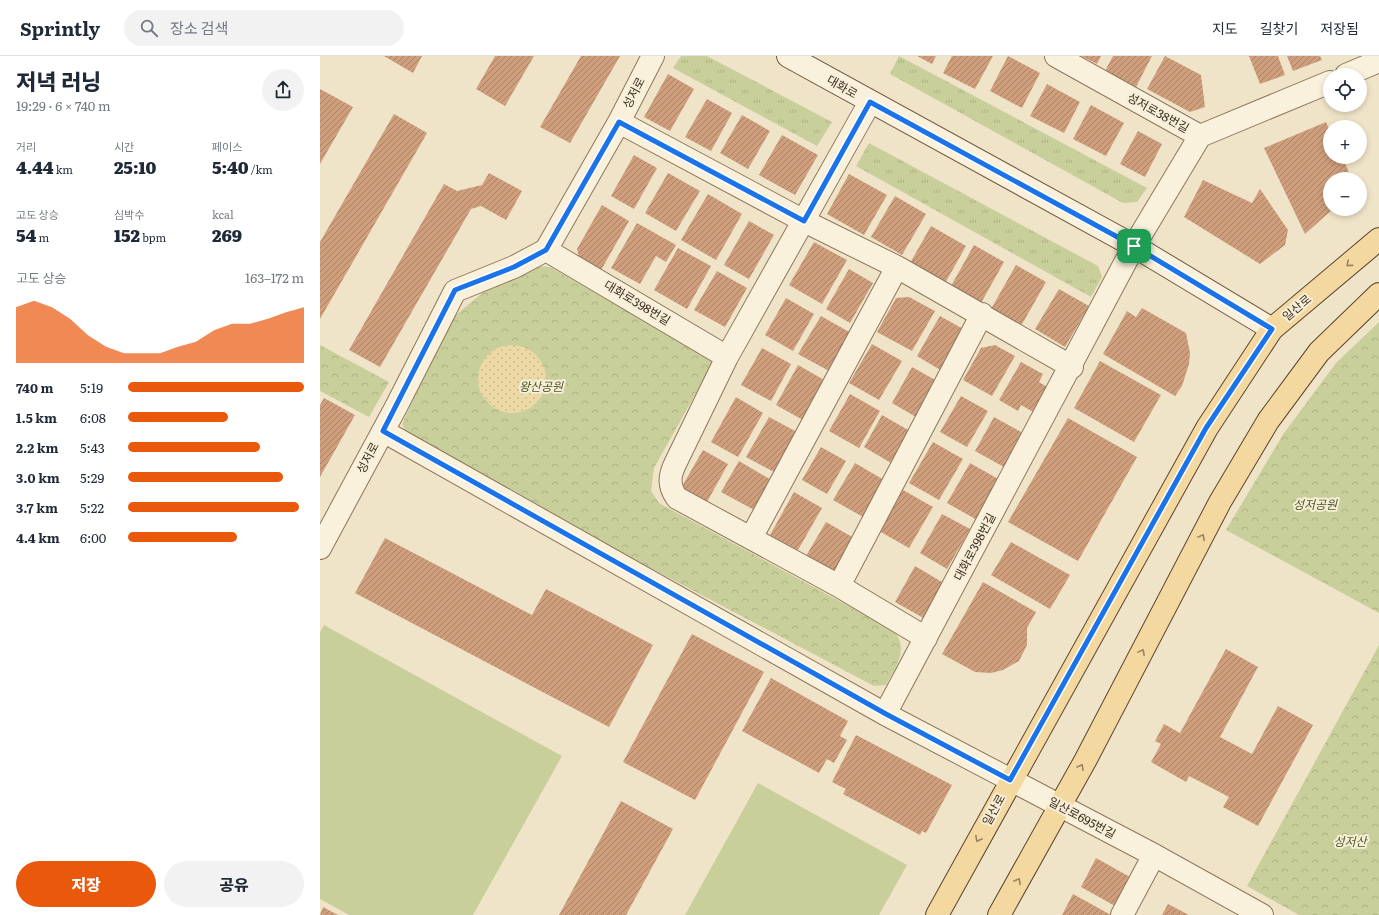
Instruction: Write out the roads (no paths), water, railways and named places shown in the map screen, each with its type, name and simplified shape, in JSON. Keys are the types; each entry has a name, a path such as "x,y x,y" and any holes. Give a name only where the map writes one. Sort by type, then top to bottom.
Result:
{"main road":[{"name":"일산로","path":"937,915 1010,780 1206,428 1272,329 1379,239"},
{"path":"999,915 1059,806 1220,502 1268,421 1319,352 1379,294"}],"street":[{"name":"성저로","path":"320,548 383,431 455,290 514,267 546,250 619,122 654,56"},
{"name":"대화로","path":"788,56 1134,246 1272,329"},
{"name":"성저로38번길","path":"1056,56 1200,136 1323,85"},
{"path":"1362,68 1379,61"},
{"path":"870,102 727,357 670,475 670,481 672,490 678,498 839,586 926,638"},
{"path":"619,122 804,221 897,267 982,314 1072,367"},
{"name":"대화로398번길","path":"886,714 1072,367 1134,246 1200,136"},
{"name":"대화로398번길","path":"546,250 727,357"},
{"path":"751,538 897,267"},
{"path":"839,586 982,314"},
{"name":"일산로695번길","path":"383,431 886,714 1154,855 1262,915"},
{"path":"1122,915 1154,855"}],"park label":[{"name":"왕산공원","path":"541,387"},
{"name":"성저공원","path":"1315,505"},
{"name":"성저산","path":"1350,842"}]}
